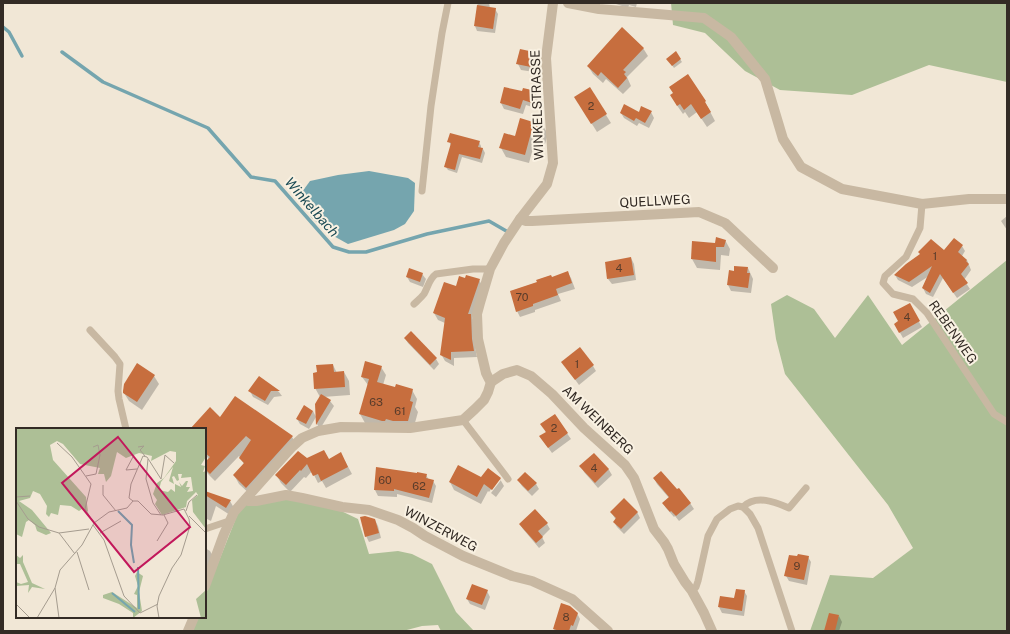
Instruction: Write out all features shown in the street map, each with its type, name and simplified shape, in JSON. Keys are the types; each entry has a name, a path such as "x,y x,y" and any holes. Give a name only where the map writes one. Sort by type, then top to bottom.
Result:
{"street":[{"name":"WINKELSTRASSE","path":"492,382 486,373 478,339 477,314 490,269 504,243 520,219 547,184 553,163 546,58 553,3"},
{"path":"568,3 599,9 704,18 731,37 765,79 783,139 801,166 842,188 922,204 969,199 1007,199"},
{"name":"QUELLWEG","path":"520,219 532,221 699,212 725,223 773,268"},
{"name":"AM WEINBERG","path":"492,382 503,374 517,370 531,376 552,394 584,428 622,461 634,478 654,529 664,542 674,564 692,591 712,631"},
{"path":"206,583 234,512 292,446 302,438 318,432 341,427 410,428 463,420 484,400 492,382"},
{"name":"WINZERWEG","path":"246,499 249,501 256,501 286,495 342,507 369,510 398,520 463,556 512,576 532,582 572,600 608,631"},
{"path":"188,631 194,618"}],"lane":[{"path":"422,190 431,106 448,3"},
{"name":"REBENWEG","path":"922,204 920,228 906,258 885,276 883,283 893,294 913,299 927,313 994,414 1007,422"},
{"path":"414,304 421,298 432,277 436,274 473,269 490,269"},
{"path":"90,330 120,364 118,391 126,428"},
{"path":"463,420 508,479"},
{"path":"743,507 746,504 759,500 779,504 789,508 806,488"},
{"path":"692,591 696,587 698,581 708,536 718,519 730,509 738,506 743,507 750,514 758,528 792,631"},
{"path":"206,530 229,522"}],"green space":[{"path":"671,3 1007,3 1007,82 929,65 852,95 780,90 745,71 705,33 673,25"},
{"path":"1007,260 1007,631 810,631 830,575 873,578 913,548 888,505 785,374 776,339 771,304 787,295 814,309 835,338 868,295 902,345"},
{"path":"291,493 337,509 358,519 369,554 398,551 412,554 432,564 456,612 474,631 441,631 438,625 422,626 403,631 192,631 196,618 206,618 206,593 240,508 247,498"}],"water":[{"path":"369,171 408,178 415,183 414,211 405,224 394,230 348,244 330,234 311,217 302,192 310,181 338,175"}],"building":[{"path":"477,5 496,8 493,29 474,26"},
{"path":"622,27 644,48 623,70 626,72 624,74 627,78 618,88 601,72 598,76 587,66"},
{"path":"520,49 534,52 531,67 516,64"},
{"path":"676,51 681,59 672,66 666,59"},
{"path":"688,74 706,101 705,102 711,112 701,119 691,104 684,110 680,104 677,106 670,95 673,93 669,87"},
{"path":"504,87 522,91 523,88 536,91 532,103 523,100 520,109 500,103"},
{"path":"590,87 607,114 591,124 574,97"},
{"path":"624,104 639,112 641,106 652,111 645,123 636,118 634,121 620,113"},
{"path":"520,118 543,125 540,136 531,133 525,155 499,148 504,133 515,136"},
{"path":"450,133 480,141 478,147 483,148 480,159 459,154 455,170 444,167 451,143 447,142"},
{"path":"716,237 726,240 724,247 716,247 716,262 691,259 692,241 715,243"},
{"path":"954,238 963,245 958,252 967,260 966,261 969,264 961,274 968,283 953,293 940,274 930,293 922,288 932,266 909,282 894,275 920,254 918,252 931,239 944,250"},
{"path":"631,257 634,275 607,279 605,262"},
{"path":"734,266 748,267 747,273 750,273 748,288 727,285 729,270 734,271"},
{"path":"409,268 423,273 420,282 406,277"},
{"path":"568,271 572,283 556,289 558,295 516,312 510,291 537,282 536,280 551,275 552,277"},
{"path":"466,275 480,279 468,314 471,314 474,351 451,352 451,360 440,355 445,318 433,313 444,282 456,286 459,276 465,278"},
{"path":"910,303 920,321 899,333 894,324 898,321 893,312"},
{"path":"411,331 437,358 430,365 404,338"},
{"path":"580,347 594,365 575,380 561,362"},
{"path":"365,361 382,366 377,382 395,387 396,384 413,389 410,401 413,402 408,421 393,421 386,419 385,421 382,421 359,414 369,379 361,377"},
{"path":"137,363 155,375 137,402 123,393 123,391 124,384"},
{"path":"333,364 334,372 344,371 345,387 314,389 313,373 317,372 316,365"},
{"path":"259,376 280,391 271,391 265,401 248,391"},
{"path":"321,394 331,400 316,425 315,404"},
{"path":"235,396 293,436 246,488 233,475 244,463 239,458 251,440 246,436 210,474 206,470 206,461 210,457 206,454 206,428 191,428 210,407 220,417"},
{"path":"304,405 313,411 306,424 296,419"},
{"path":"555,414 568,433 548,448 539,436 546,432 540,424"},
{"path":"324,450 329,459 341,452 348,467 321,481 318,474 313,476 307,464 286,485 275,475 298,451 307,458"},
{"path":"594,453 609,469 595,483 579,466"},
{"path":"458,465 481,477 488,468 501,478 492,490 484,484 477,497 449,482"},
{"path":"376,467 427,474 426,478 434,480 429,498 394,489 394,491 374,490"},
{"path":"661,471 677,489 679,488 691,503 676,516 662,503 669,497 653,478"},
{"path":"525,472 537,483 528,491 517,480"},
{"path":"206,491 231,500 226,508 206,496"},
{"path":"624,498 638,512 621,529 613,522 616,518 610,512"},
{"path":"535,509 548,523 538,531 543,537 536,543 519,524"},
{"path":"365,516 375,519 379,533 365,537 360,517"},
{"path":"798,554 809,556 804,580 784,576 789,555 797,556"},
{"path":"472,584 488,590 482,605 466,599"},
{"path":"736,589 745,590 742,611 718,607 720,596 734,598"},
{"path":"561,603 570,606 578,613 573,626 571,625 569,631 553,629"},
{"path":"829,613 839,615 835,631 824,631"}],"waterway":[{"name":"Winkelbach","path":"3,27 9,32 22,56"},
{"name":"Winkelbach","path":"62,52 103,82 208,128 251,177 275,181 333,247 349,252 366,252 427,234 489,221 508,232"}]}
